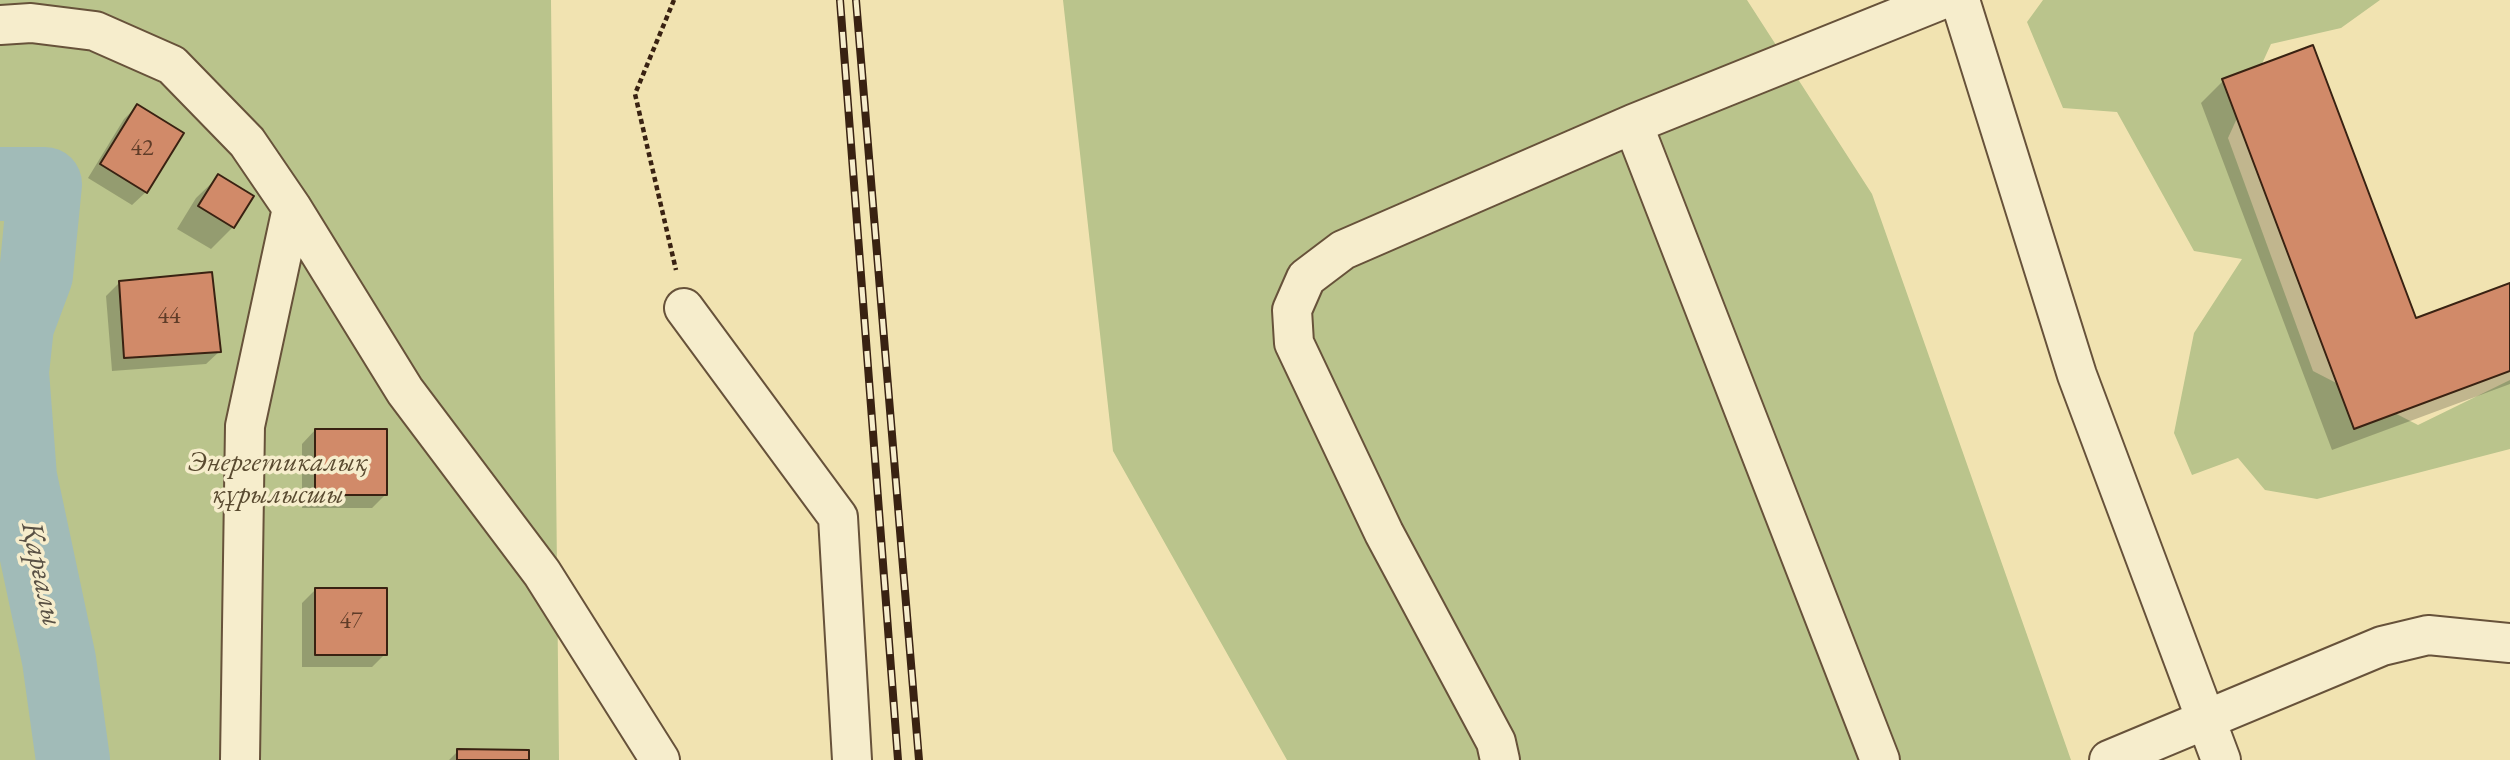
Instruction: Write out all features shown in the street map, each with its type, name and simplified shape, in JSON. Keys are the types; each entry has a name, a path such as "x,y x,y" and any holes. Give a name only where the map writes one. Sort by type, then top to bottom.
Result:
{"street":[{"path":"1500,760 1496,742 1384,533 1294,343 1292,310 1306,278 1343,250 1633,124 1941,0"},
{"path":"1960,0 2077,375 2221,760"},
{"path":"0,25 32,23 95,31 172,65 247,142 292,208 405,391 542,573 660,760"},
{"path":"1633,124 1880,760"},
{"path":"240,760 246,426 292,208"},
{"path":"684,308 838,517 852,760"},
{"path":"2109,760 2382,646 2428,635 2510,643"}],"path":[{"path":"674,0 635,94 684,308"}],"green space":[{"name":"Энергетикалық құрылысшы","path":"0,0 551,0 559,760 0,760"},
{"path":"1063,0 1747,0 1872,194 2071,760 1287,760 1113,451"},
{"path":"2043,0 2380,0 2341,28 2271,44 2228,138 2313,371 2418,425 2510,380 2510,449 2317,499 2265,490 2238,458 2192,475 2174,433 2194,333 2242,259 2194,251 2117,112 2063,108 2027,22"}],"building":[{"path":"2313,45 2416,318 2510,283 2510,371 2354,429 2222,79"},
{"path":"137,104 184,133 147,193 100,164"},
{"path":"218,174 254,196 234,228 198,206"},
{"path":"212,272 221,352 124,358 119,281"},
{"path":"315,429 387,429 387,495 315,495"},
{"path":"315,588 387,588 387,655 315,655"},
{"path":"457,749 529,750 529,760 457,760"}],"waterway":[{"name":"Қарғалы","path":"0,184 45,184 36,275 17,326 12,372 20,477 59,660 73,760"}],"railway":[{"path":"840,0 898,760"},
{"path":"856,0 919,760"}]}
